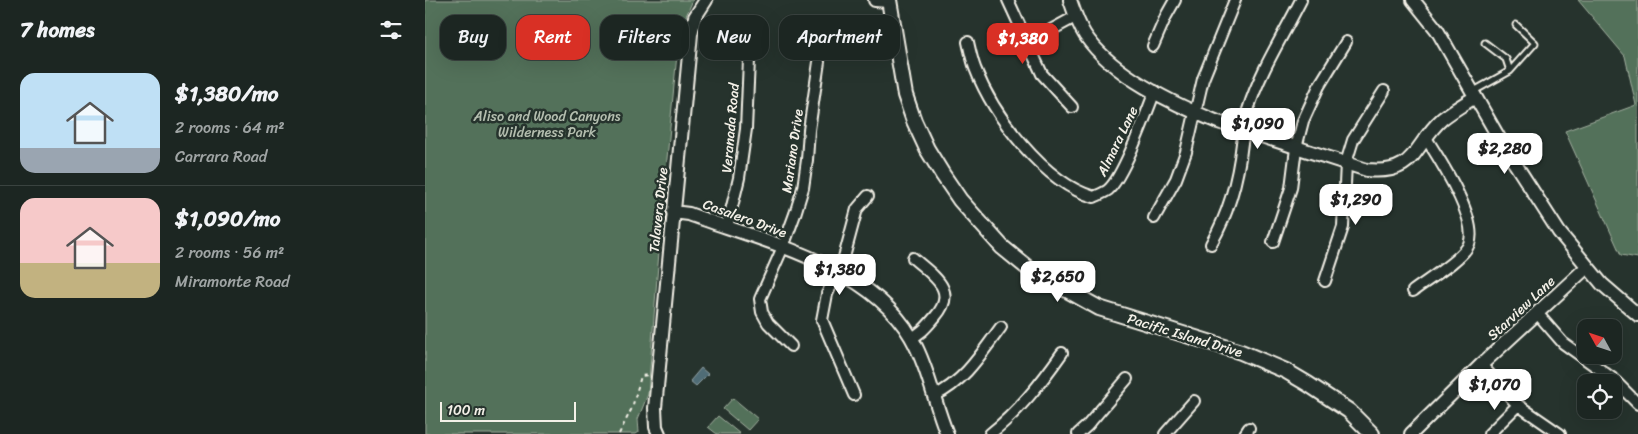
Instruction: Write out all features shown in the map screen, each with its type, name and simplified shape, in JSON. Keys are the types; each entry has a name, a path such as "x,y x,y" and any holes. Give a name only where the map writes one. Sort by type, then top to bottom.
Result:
{"main road":[{"name":"Pacific Island Drive","path":"884,0 905,95 927,150 960,200 1002,247 1029,269 1099,308 1241,352 1286,371 1349,412 1372,434"}],"street":[{"name":"Talavera Drive","path":"656,432 655,408 691,34 695,17 706,0"},
{"path":"1008,0 1041,74 1072,106"},
{"path":"1070,0 1075,17 1096,48 1129,76 1155,91 1195,113 1367,170 1383,172 1397,168 1410,159 1442,119 1473,95"},
{"path":"1153,46 1175,0"},
{"path":"1154,218 1175,179 1185,152 1203,79 1235,0"},
{"path":"1211,244 1222,225 1232,199 1248,109 1261,78 1301,0"},
{"path":"1413,0 1437,30 1473,95 1532,192 1559,232 1602,284 1638,315"},
{"path":"1027,43 1075,17"},
{"name":"Almara Lane","path":"968,42 974,67 982,83 993,104 1018,139 1033,157 1064,183 1081,193 1094,197 1108,189 1119,173 1155,91"},
{"path":"1273,242 1291,188 1296,148 1303,121 1329,68 1346,42"},
{"name":"Veranada Road","path":"727,228 739,178 746,129 749,60"},
{"name":"Mariano Drive","path":"791,346 768,323 761,312 760,299 783,247 803,188 819,62"},
{"path":"1325,280 1343,226 1346,163 1353,140 1384,91"},
{"path":"1413,290 1461,256 1469,245 1472,231 1468,216 1445,168 1426,138"},
{"path":"854,395 822,320 827,294 843,260 857,210 867,196"},
{"name":"Casalero Drive","path":"673,212 689,214 783,247 838,270 883,302 899,319 911,338 922,362 947,434"},
{"path":"911,338 921,333 942,308 945,296 941,284 913,258"},
{"name":"Starview Lane","path":"1411,434 1481,365 1587,267"},
{"path":"1537,313 1563,343 1612,378 1638,404"},
{"path":"934,396 968,372 1001,327"},
{"path":"990,434 1006,422 1039,385 1062,353"},
{"path":"1481,365 1518,405 1561,434"},
{"path":"1078,434 1127,380"},
{"path":"1165,434 1194,401"},
{"path":"1489,434 1518,405"}],"lane":[{"path":"1473,95 1510,71 1535,43 1516,25"},
{"path":"1485,43 1506,59 1510,71"}],"path":[{"path":"619,434 632,408 641,376 659,373"}],"green space":[{"name":"Aliso and Wood Canyons Wilderness Park","path":"425,0 693,0 686,15 600,15 600,60 676,60 663,200 648,394 638,419 639,432 636,434 425,434"},
{"path":"1578,0 1638,0 1638,258 1621,255 1565,131 1636,105 1625,56"},
{"path":"733,398 758,419 748,430 723,409"},
{"path":"718,416 740,434 717,434 708,427"}],"water":[{"path":"701,368 708,374 696,386 690,381"}]}
